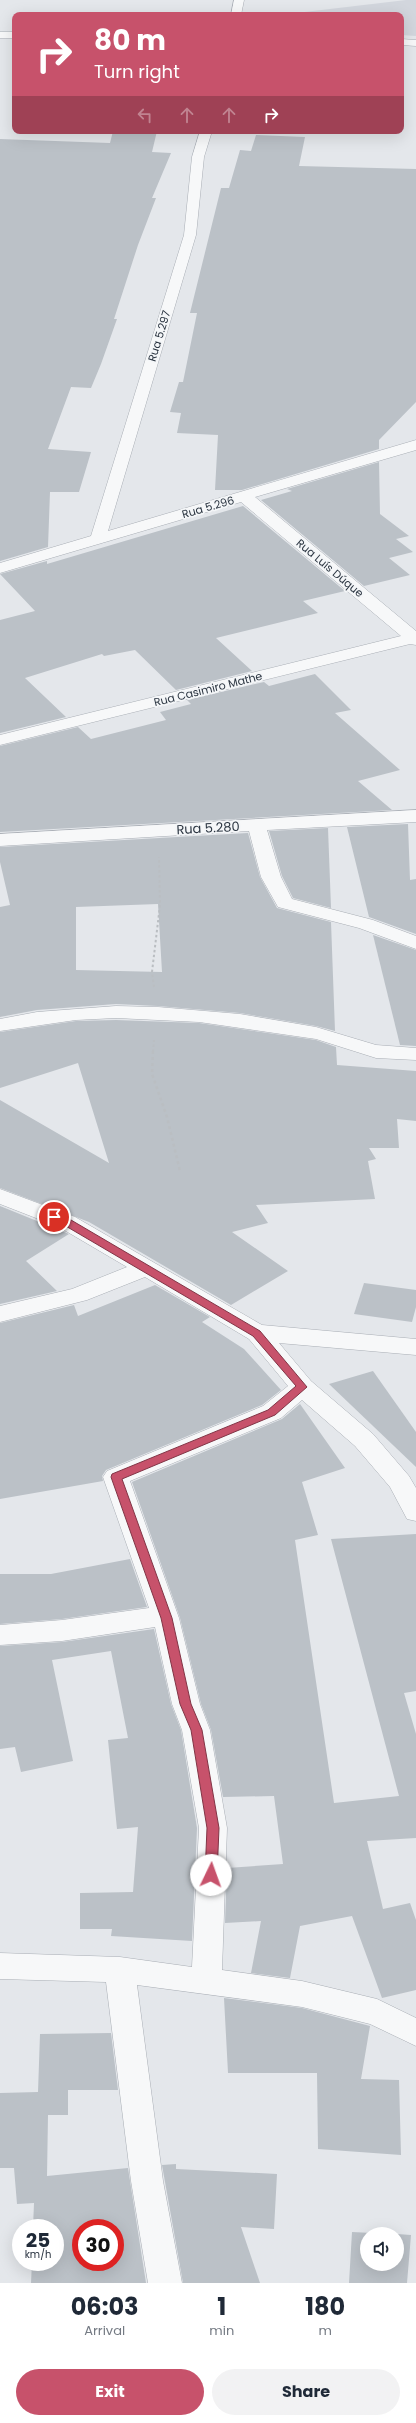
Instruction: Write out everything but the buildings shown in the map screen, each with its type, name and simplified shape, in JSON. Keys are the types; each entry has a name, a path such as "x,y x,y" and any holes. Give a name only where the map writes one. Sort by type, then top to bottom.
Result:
{"street":[{"path":"237,12 239,0"},
{"path":"0,35 12,35"},
{"path":"404,42 416,43"},
{"name":"Rua 5.297","path":"98,538 190,235 198,157 205,134"},
{"name":"Rua 5.296","path":"0,568 244,496 413,450"},
{"name":"Rua Luís Dúque","path":"244,496 415,638"},
{"name":"Rua Casimiro Mathe","path":"0,740 415,638"},
{"name":"Rua 5.280","path":"0,840 416,816"},
{"path":"257,826 263,853 280,897 285,903 366,924 416,943"},
{"path":"0,1025 31,1018 86,1014 130,1013 216,1018 318,1033 372,1051 416,1054"},
{"path":"0,1196 67,1222 144,1269 257,1333 302,1387 364,1440 400,1482 416,1512"},
{"path":"0,1314 79,1295 144,1269"},
{"path":"257,1333 416,1347"},
{"path":"206,1983 213,1828 196,1730 186,1704 165,1615 116,1477 272,1412 302,1387"},
{"path":"0,1634 35,1633 106,1626 165,1615"},
{"path":"0,1966 120,1970 206,1983 310,1996 377,2012 416,2033"},
{"path":"120,1970 147,2181 165,2283"}],"shaded area":[{"path":"416,0 416,36 404,35 404,12 304,12"}],"route":[{"path":"54,1217 67,1222 132,1262 257,1333 302,1387 272,1412 116,1477 166,1618 186,1704 196,1730 213,1828 211,1875"}]}
